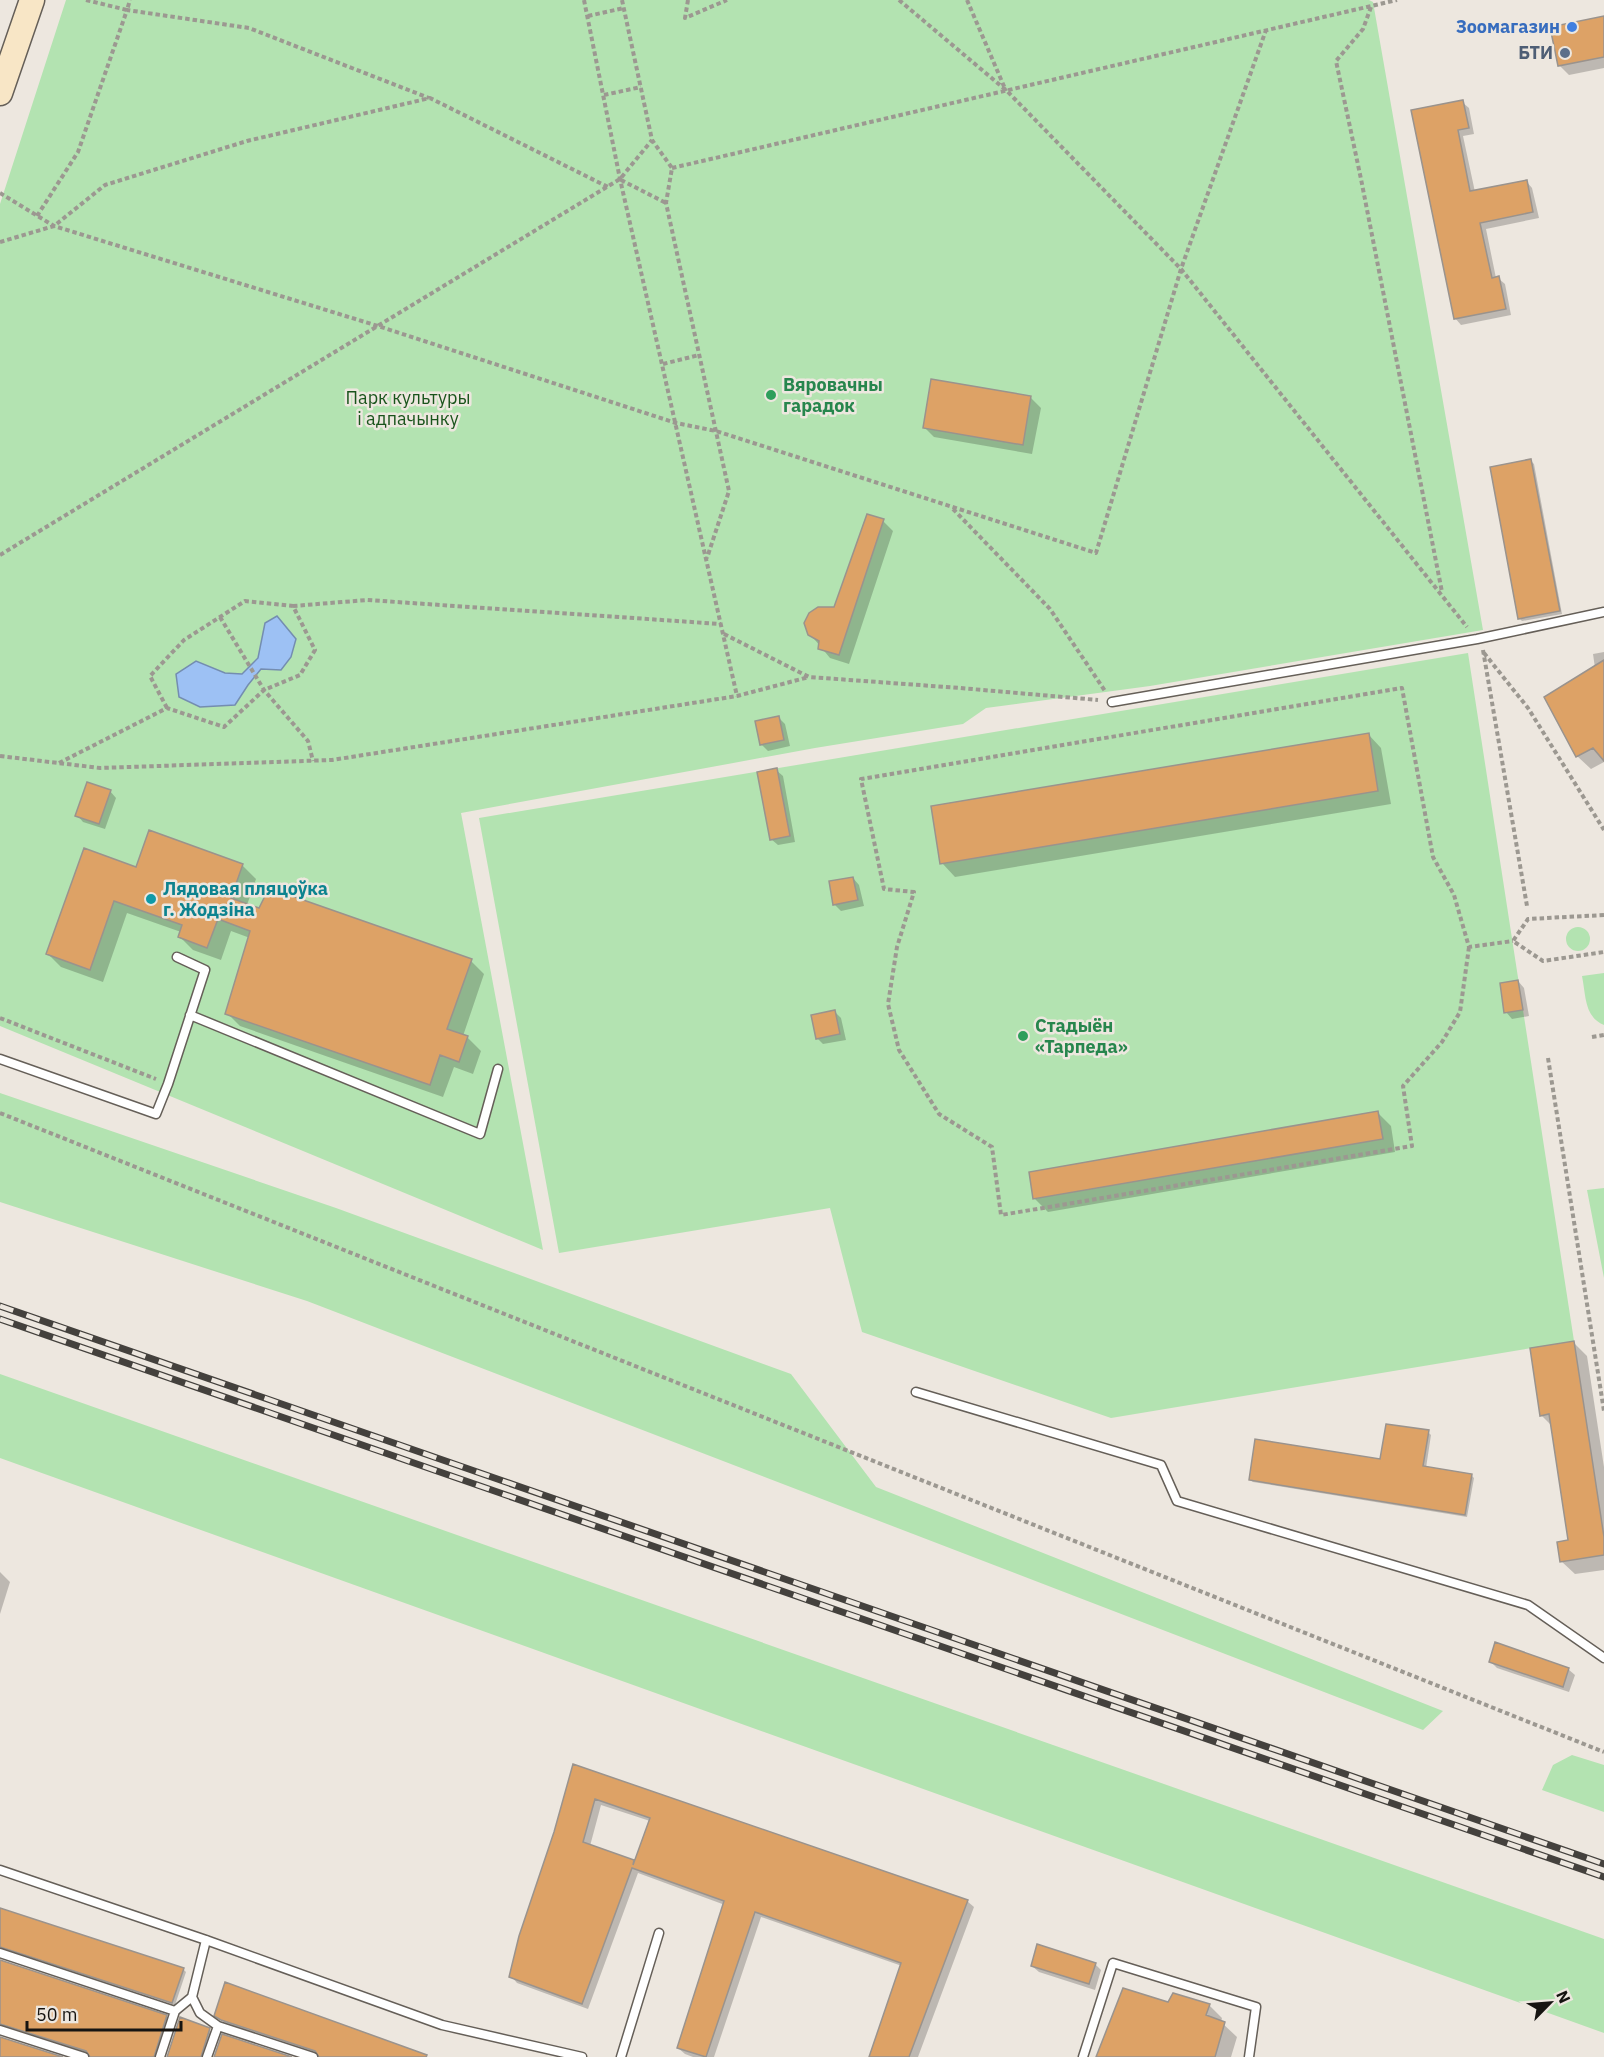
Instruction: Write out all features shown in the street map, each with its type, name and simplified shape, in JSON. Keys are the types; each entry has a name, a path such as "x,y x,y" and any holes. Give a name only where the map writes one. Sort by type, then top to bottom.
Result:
{"main road":[{"path":"0,93 32,0"}],"lane":[{"path":"1112,702 1477,639 1604,612"},
{"path":"0,1059 156,1114 205,969 177,957"},
{"path":"190,1015 480,1134 498,1069"},
{"path":"916,1392 1161,1465 1177,1501 1528,1605 1604,1658"},
{"path":"0,1870 206,1940 442,2025 582,2057"},
{"path":"621,2057 658,1933"},
{"path":"160,2057 175,2011 192,1997 206,1940"},
{"path":"0,1953 175,2011"},
{"path":"1083,2057 1113,1964 1256,2007 1249,2057"},
{"path":"192,1997 200,2013 218,2026 313,2057"},
{"path":"207,2057 218,2026"},
{"path":"0,2030 84,2057"}],"path":[{"path":"86,0 127,10 249,28 430,98 608,187"},
{"path":"38,216 78,152 130,0"},
{"path":"584,0 620,179 737,696"},
{"path":"622,0 652,140 672,168 666,203 729,491 707,560"},
{"path":"688,0 685,18 727,0"},
{"path":"899,0 1007,91 1181,269 1477,639 1483,652 1528,708 1604,830"},
{"path":"967,0 1007,91"},
{"path":"672,168 1397,0"},
{"path":"1371,6 1363,29 1336,61 1442,595"},
{"path":"588,16 624,8"},
{"path":"0,193 54,226 378,326 676,423 716,431 1096,553 1181,269 1266,30"},
{"path":"604,96 641,87"},
{"path":"0,242 54,226 105,185 246,141 430,98"},
{"path":"0,555 608,187 620,179 652,140"},
{"path":"620,179 666,203"},
{"path":"663,364 699,355"},
{"path":"951,507 1050,609 1112,702"},
{"path":"293,606 315,650 300,675 264,690 224,727 167,708 150,676 184,640 245,601 293,606 367,600 721,624"},
{"path":"220,617 264,690 308,741 313,761"},
{"path":"723,634 809,677"},
{"path":"1483,652 1527,906"},
{"path":"0,756 100,768 332,760 737,696 809,677 1112,702"},
{"path":"1402,688 1433,857 1454,895 1469,946 1460,1012 1442,1041 1403,1086 1412,1146 1001,1215 992,1147 939,1114 899,1050 888,1004 897,947 914,892 884,889 861,779 1402,688"},
{"path":"58,764 167,708"},
{"path":"1513,941 1528,919 1604,915"},
{"path":"1469,946 1513,941 1543,961 1604,952"},
{"path":"0,1018 168,1084"},
{"path":"1592,1037 1604,1035"},
{"path":"1548,1058 1604,1411"},
{"path":"0,1113 1604,1752"}],"green space":[{"name":"Парк культуры і адпачынку","path":"66,0 1369,0 1373,2 1483,630 1150,686 986,708 963,724 815,748 461,813 543,1250 0,1026 0,204"},
{"name":"Стадыён «Тарпеда»","path":"1468,653 1574,1341 1111,1418 862,1332 830,1208 559,1253 479,818"},
{"path":"1578,927 1583,928 1589,934 1589,944 1583,950 1578,951 1573,950 1567,944 1566,939 1567,934 1573,928"},
{"path":"1604,973 1604,1025 1597,1021 1589,1011 1582,976"},
{"path":"0,1093 336,1208 791,1374 876,1487 1443,1711 1423,1730 307,1301 0,1202"},
{"path":"1604,1188 1604,1278 1587,1190"},
{"path":"0,1374 1604,1939 1604,2033 0,1458"},
{"path":"1572,1755 1604,1765 1604,1812 1542,1790 1553,1765"}],"water":[{"path":"277,616 296,639 291,657 281,670 261,669 235,705 200,707 179,697 176,674 196,661 225,673 242,674 258,658 265,623"}],"building":[{"path":"1604,16 1604,57 1558,66 1550,27"},
{"path":"1463,100 1469,128 1458,130 1470,191 1527,180 1533,212 1480,223 1492,278 1499,276 1506,309 1454,319 1411,110"},
{"path":"931,379 1031,396 1023,445 923,428"},
{"path":"1531,459 1560,611 1518,619 1490,467"},
{"path":"867,514 884,519 839,655 818,649 819,641 808,635 804,623 809,613 818,607 834,607"},
{"path":"1604,660 1604,761 1593,748 1576,757 1544,697"},
{"path":"779,716 784,740 760,745 755,721"},
{"path":"1369,733 1378,791 940,864 931,806"},
{"path":"777,768 790,836 770,840 757,772"},
{"path":"87,782 111,790 99,824 75,816"},
{"path":"149,830 243,864 231,898 259,908 269,888 472,959 447,1029 468,1036 459,1062 440,1055 430,1085 225,1014 250,931 218,919 207,948 178,937 182,925 114,901 90,970 46,954 84,848 136,867"},
{"path":"853,877 858,900 833,905 829,881"},
{"path":"1518,980 1523,1010 1504,1013 1500,983"},
{"path":"835,1010 840,1034 816,1039 811,1015"},
{"path":"1378,1111 1383,1139 1033,1199 1029,1172"},
{"path":"1574,1341 1604,1537 1604,1555 1560,1562 1557,1542 1568,1540 1549,1414 1540,1416 1530,1348"},
{"path":"1386,1424 1429,1430 1423,1466 1472,1474 1465,1515 1249,1480 1255,1439 1380,1459"},
{"path":"1495,1642 1569,1668 1563,1687 1489,1662"},
{"path":"573,1764 968,1900 909,2057 869,2057 901,1963 755,1912 706,2057 677,2048 724,1901 632,1868 582,2004 509,1977 519,1936 554,1832","holes":["595,1799 650,1818 633,1865 634,1860 583,1842"]},
{"path":"0,1908 184,1968 172,2003 0,1947"},
{"path":"1037,1944 1096,1963 1089,1984 1031,1966"},
{"path":"0,1960 167,2015 154,2057 90,2057 86,2051 0,2024"},
{"path":"225,1982 427,2055 426,2057 319,2057 315,2051 214,2016"},
{"path":"1123,1988 1168,2002 1173,1993 1210,2004 1206,2015 1225,2022 1215,2057 1096,2057"},
{"path":"180,2017 210,2028 201,2057 167,2057"},
{"path":"222,2034 292,2057 214,2057"},
{"path":"0,2037 63,2057 0,2057"}],"railway":[{"path":"0,1306 1604,1864"},
{"path":"0,1319 1604,1877"}],"place":[{"name":"Зоомагазин","path":"1572,27"},
{"name":"БТИ","path":"1565,53"},
{"name":"Вяровачны гарадок","path":"771,395"},
{"name":"Лядовая пляцоўка г. Жодзіна","path":"151,899"},
{"name":"Стадыён «Тарпеда»","path":"1023,1036"}]}
